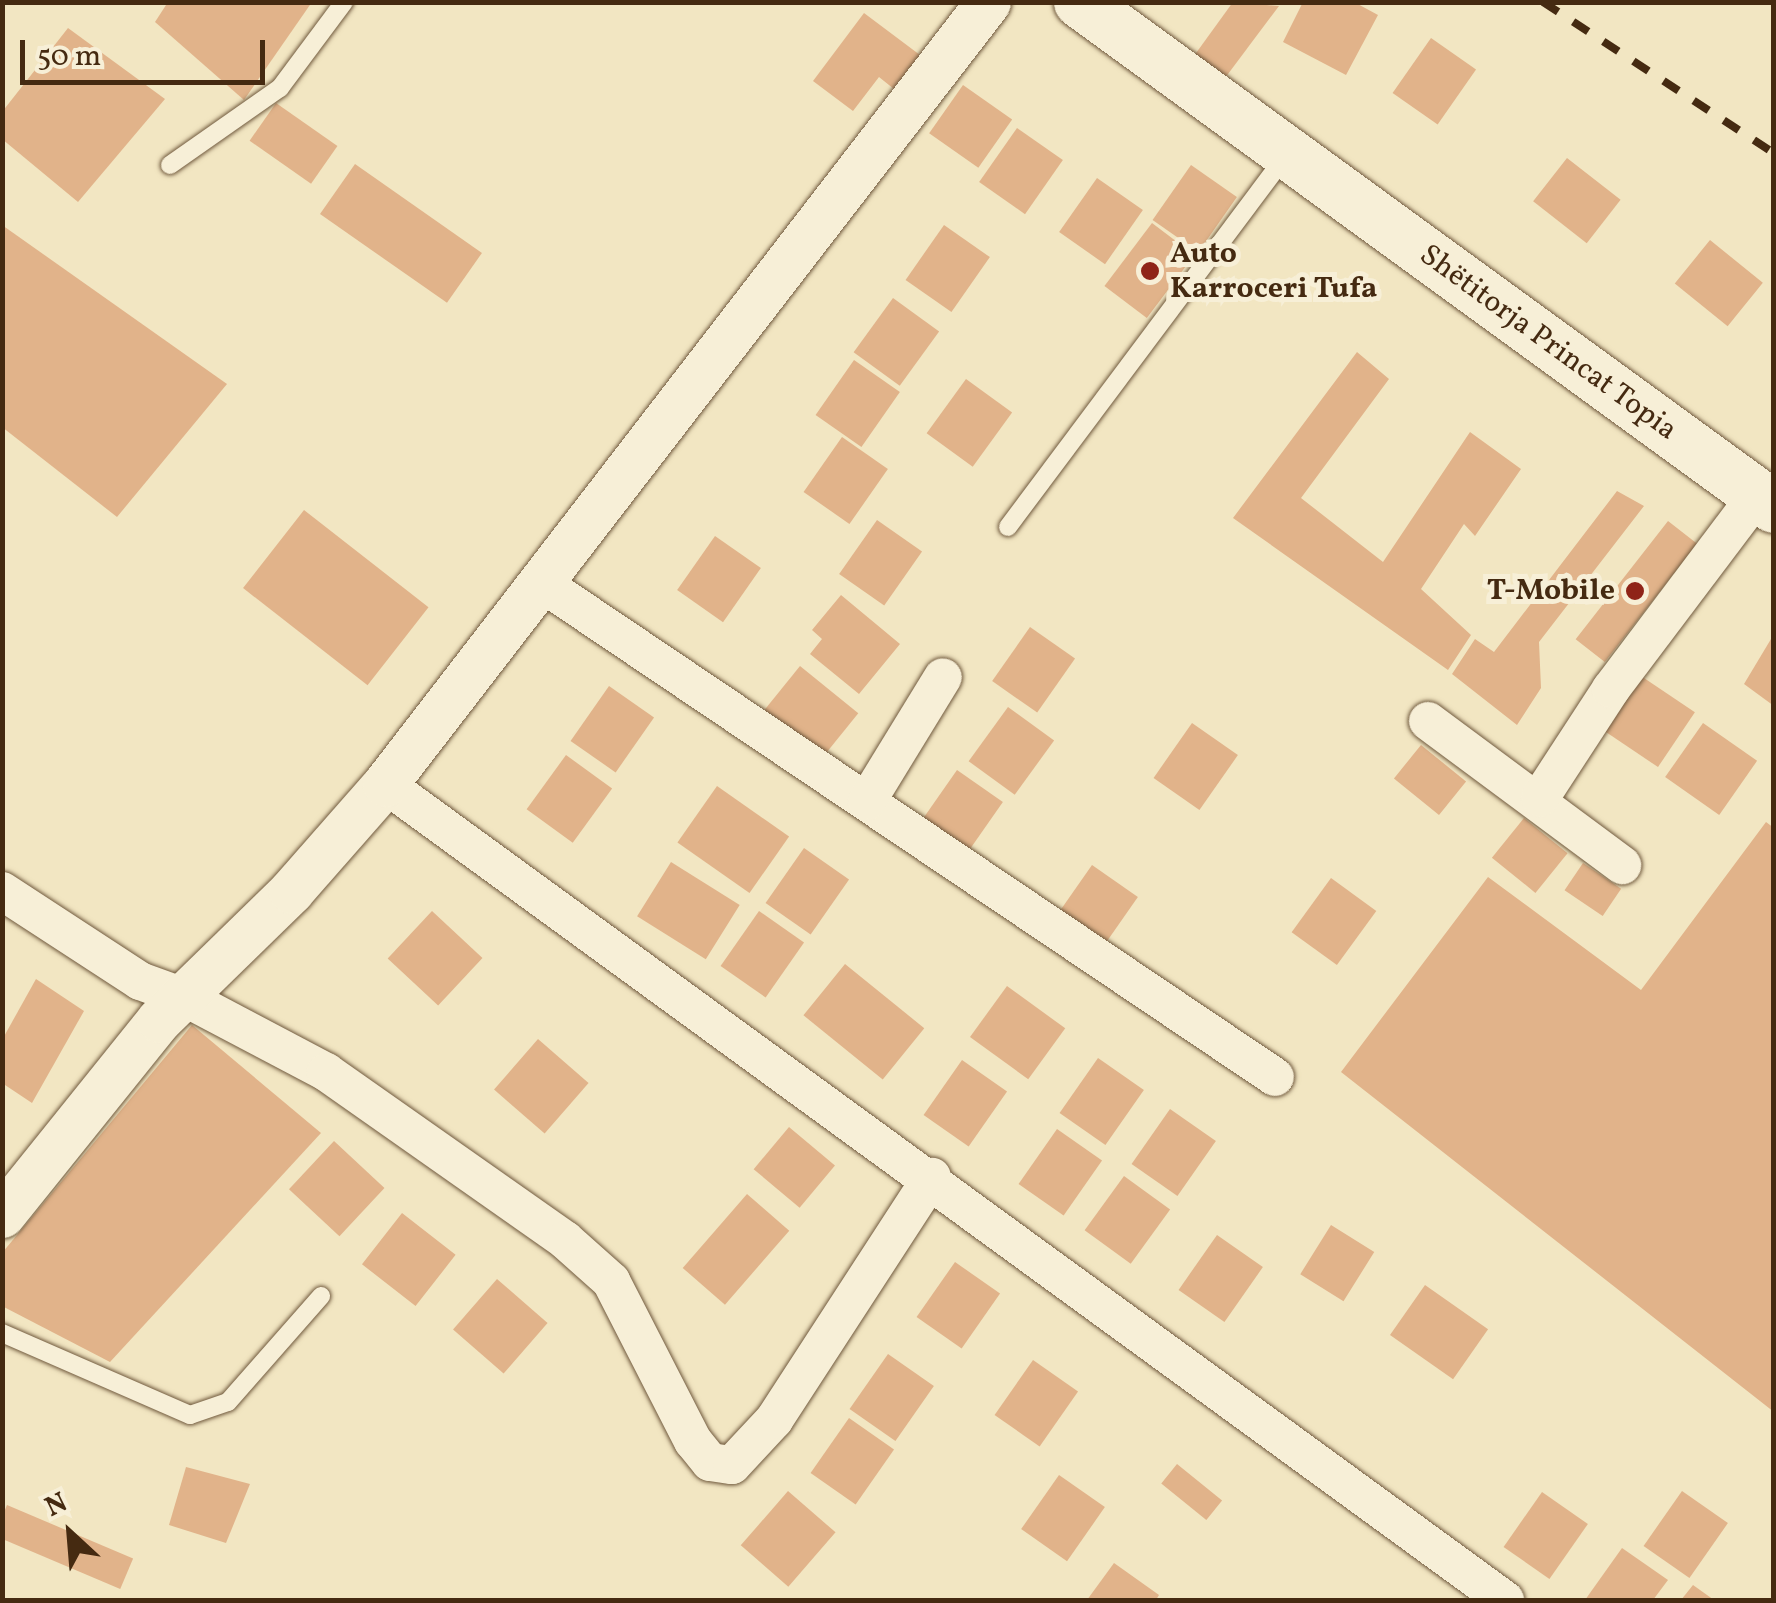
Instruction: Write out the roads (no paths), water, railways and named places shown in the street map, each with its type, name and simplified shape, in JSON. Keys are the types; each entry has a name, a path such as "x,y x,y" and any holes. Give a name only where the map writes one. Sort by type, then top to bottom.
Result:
{"main road":[{"name":"Shëtitorja Princat Topia","path":"1080,2 1765,502"}],"street":[{"path":"2,1215 84,1108 385,784 988,2"},
{"path":"1540,798 1611,689 1765,502"},
{"path":"540,582 1274,1076"},
{"path":"867,801 943,677"},
{"path":"1428,721 1540,798 1622,865"},
{"path":"385,784 932,1178 1505,1600"},
{"path":"2,891 140,981 184,997 326,1072 565,1240 611,1280 692,1440 710,1462 732,1465 774,1420 932,1178"}],"lane":[{"path":"170,165 280,88 344,2"},
{"path":"1008,526 1287,154"},
{"path":"2,1333 190,1415 228,1402 321,1296"}],"railway":[{"path":"1543,2 1774,153"}],"place":[{"name":"Auto Karroceri Tufa","path":"1150,271"},
{"name":"T-Mobile","path":"1635,591"}]}
